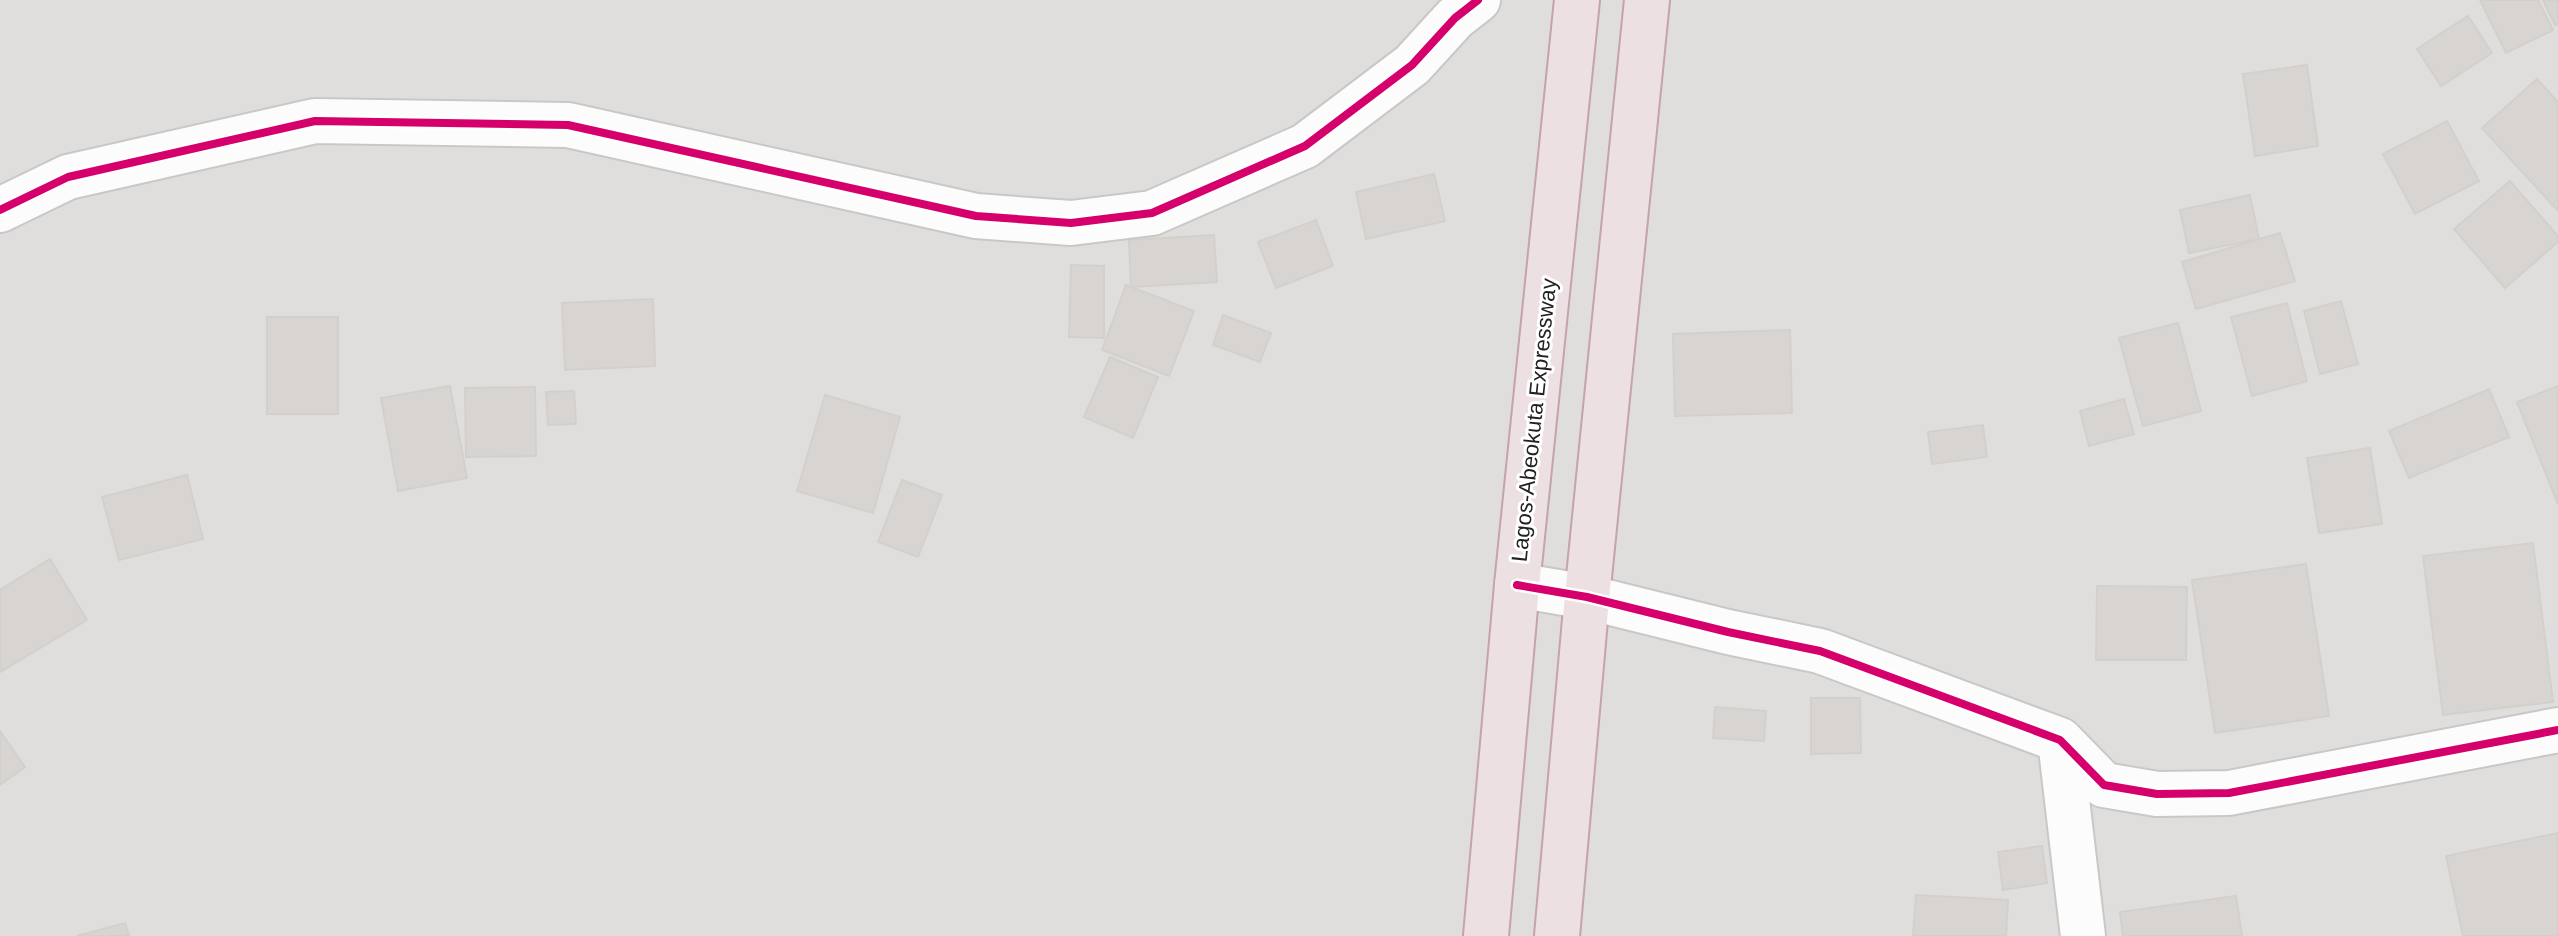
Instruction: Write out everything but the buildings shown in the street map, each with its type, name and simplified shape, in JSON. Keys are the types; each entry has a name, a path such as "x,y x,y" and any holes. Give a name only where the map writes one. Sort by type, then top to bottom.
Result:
{"highway":[{"name":"Lagos-Abeokuta Expressway","path":"1486,936 1517,585 1577,0"},
{"path":"1557,936 1587,597 1647,0"}],"street":[{"path":"0,210 68,177 315,121 568,125 976,216 1071,223 1152,213 1305,146 1412,65 1455,18 1478,0"},
{"path":"1517,585 1587,597 1820,651 2060,740 2104,785 2157,794 2229,793 2558,730"},
{"path":"2060,740 2083,936"}],"shaded area":[{"path":"0,0 2558,0 2558,936 0,936"}],"cycle path":[{"path":"0,210 68,177 315,121 568,125 976,216 1071,223 1152,213 1305,146 1412,65 1455,18 1478,0"},
{"path":"1517,585 1587,597 1820,651 2060,740 2104,785 2157,794 2229,793 2558,730"}]}
